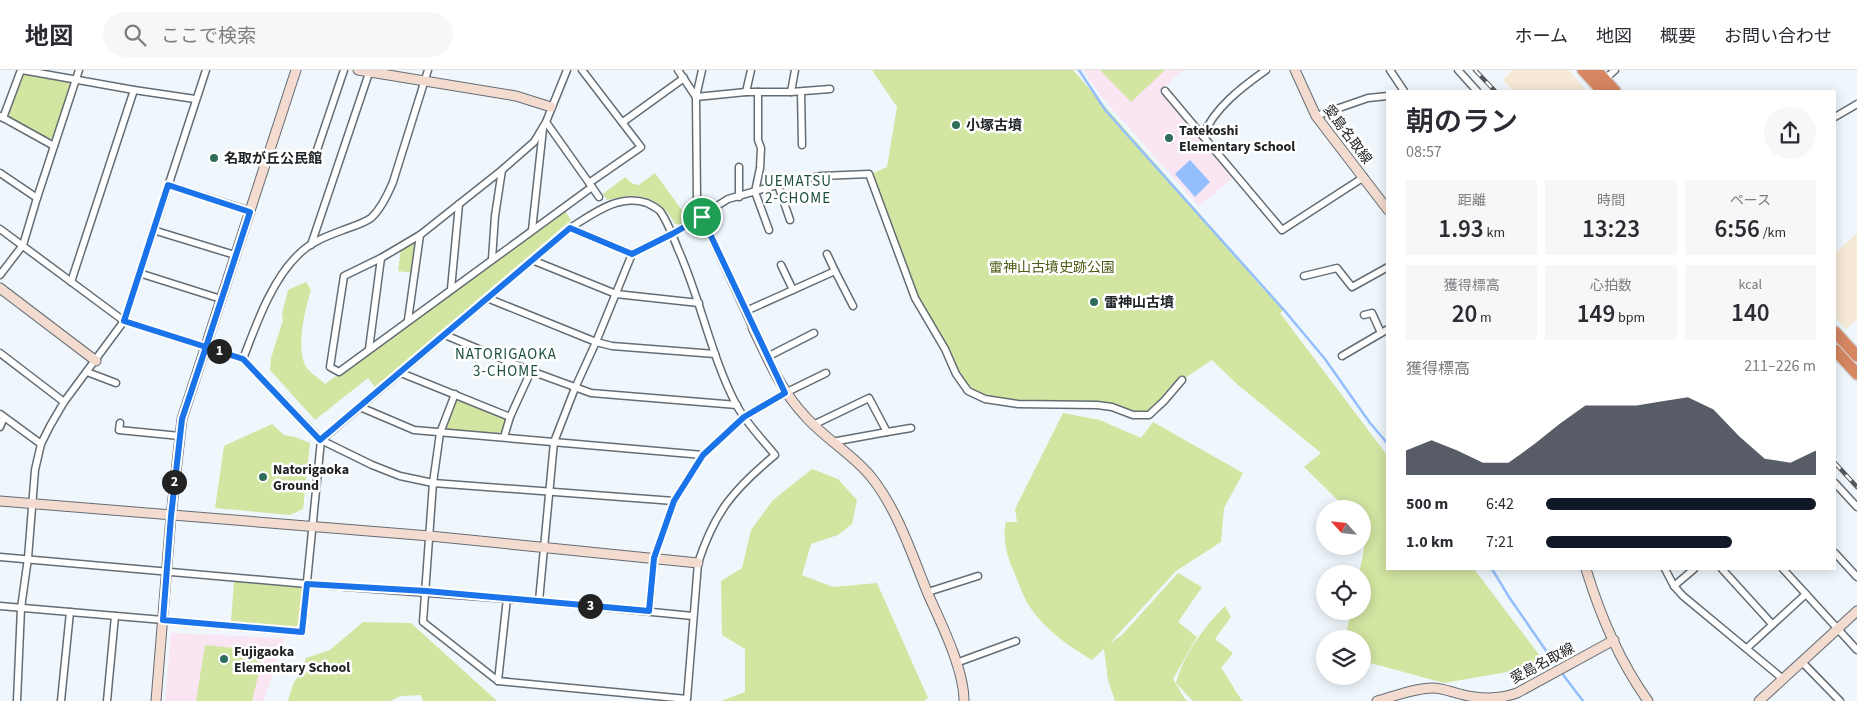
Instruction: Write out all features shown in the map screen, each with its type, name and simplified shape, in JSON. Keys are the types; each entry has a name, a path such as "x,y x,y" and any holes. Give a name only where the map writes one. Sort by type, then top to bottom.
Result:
{"highway":[{"path":"1583,70 1603,85"},
{"path":"1596,70 1603,85"},
{"path":"1836,333 1857,356"},
{"path":"1836,351 1857,374"}],"street":[{"path":"54,146 1,117 22,70 195,99"},
{"path":"0,276 23,245 79,70"},
{"path":"17,701 21,608 28,558 36,470 41,444 64,402 124,321 206,70"},
{"path":"156,701 171,516 182,419 296,70"},
{"path":"317,150 344,70"},
{"path":"358,70 516,96 551,107"},
{"path":"243,359 272,290 299,253 311,245 370,218 379,208 393,182 428,70"},
{"path":"567,70 545,124 534,142 420,235 381,258 344,276 330,367 339,372 641,147 582,70"},
{"path":"678,70 696,97"},
{"path":"702,70 696,97 697,199 702,217 785,393 813,424 870,475 883,492 928,592 956,663 964,701"},
{"path":"746,92 751,70"},
{"path":"790,92 795,70"},
{"path":"1204,136 1208,124 1225,105 1246,84 1266,70"},
{"name":"愛島名取線","path":"1295,70 1316,116 1386,205"},
{"path":"1390,70 1401,90"},
{"path":"1458,70 1476,90"},
{"path":"1603,85 1615,70"},
{"path":"311,245 370,71"},
{"path":"622,122 684,78"},
{"path":"696,97 746,92 800,92 830,89"},
{"path":"71,282 134,90"},
{"path":"1165,91 1282,230 1364,177"},
{"path":"758,92 758,140 761,148 760,168 755,192 769,230"},
{"path":"800,92 802,145"},
{"path":"1316,116 1368,98 1386,96"},
{"path":"1836,116 1857,104"},
{"path":"545,124 599,197"},
{"path":"532,230 545,124"},
{"path":"739,167 739,197"},
{"path":"492,259 502,170"},
{"path":"0,173 37,198"},
{"path":"539,601 554,442 632,254 702,217 728,199 778,185 821,176 869,174 915,298 945,349 956,374 968,390 986,399 1018,404 1097,405 1112,407 1133,415 1149,415 1182,380"},
{"path":"168,185 250,212"},
{"path":"778,185 790,220"},
{"path":"0,606 302,632 320,440 570,228 605,207 618,202 634,200 659,210 672,234 699,303 715,354 737,405 744,417 775,454 746,478 730,498 716,519 705,542 698,563 686,699 498,681 422,622 440,433 455,394"},
{"path":"451,289 459,204"},
{"path":"570,228 632,254"},
{"path":"0,229 124,321 243,359 320,440 372,465 400,476 434,483 674,501"},
{"path":"153,230 235,255"},
{"path":"408,320 420,235"},
{"path":"827,254 852,306"},
{"path":"369,349 381,258"},
{"path":"532,260 616,294 699,303"},
{"path":"781,265 793,290"},
{"path":"1304,276 1337,268 1352,287 1386,268"},
{"path":"746,312 835,271"},
{"path":"139,273 221,299"},
{"path":"0,288 96,361"},
{"path":"487,298 596,342 612,346 715,354"},
{"path":"1342,356 1384,331 1372,313 1364,315"},
{"path":"767,357 814,333"},
{"path":"445,335 590,393 737,405"},
{"path":"0,353 64,402"},
{"path":"504,438 510,417 531,371"},
{"path":"87,372 116,383"},
{"path":"401,373 510,417"},
{"path":"649,611 654,558 674,501 703,455 744,417 785,393 826,373"},
{"path":"813,424 869,398 888,432"},
{"path":"360,407 414,430 703,455"},
{"path":"0,427 2,416 41,444"},
{"path":"120,423 119,430 180,436"},
{"path":"832,442 911,428"},
{"path":"1836,484 1857,507"},
{"path":"0,501 313,528 430,536 698,563"},
{"path":"1836,554 1857,577"},
{"path":"0,557 307,584 426,591 693,616"},
{"path":"1586,570 1600,608 1627,668 1648,701"},
{"path":"1666,570 1674,586 1683,596 1783,679"},
{"path":"1674,586 1693,570"},
{"path":"1723,570 1772,624"},
{"path":"1783,570 1857,650"},
{"path":"928,592 978,576"},
{"path":"1747,648 1806,594"},
{"path":"498,681 507,598"},
{"path":"1759,701 1857,611"},
{"path":"61,701 70,612"},
{"path":"107,701 115,616"},
{"name":"愛島名取線","path":"1377,701 1427,688 1436,688 1486,698 1504,698 1517,693 1614,640"},
{"path":"956,663 1016,641"},
{"path":"1802,662 1840,701"}],"shaded area":[{"name":"Tatekoshi Elementary School","path":"1083,70 1183,70 1160,92 1233,178 1199,206 1103,99"},
{"path":"1513,70 1569,70 1585,89 1513,90 1503,80"},
{"path":"1857,233 1857,319 1846,329 1836,318 1836,252"},
{"name":"Fujigaoka Elementary School","path":"171,633 285,638 264,701 165,701"}],"green space":[{"name":"雷神山古墳史跡公園","path":"872,70 1073,70 1234,253 1254,279 1284,310 1280,313 1386,454 1386,570 1475,570 1547,665 1444,683 1371,663 1371,630 1347,630 1349,620 1371,620 1371,565 1361,565 1363,555 1371,555 1371,500 1338,500 1304,467 1321,453 1238,385 1212,360 1182,380 1149,415 1097,405 985,399 956,374 915,298 869,175 887,167 897,107"},
{"path":"1100,70 1165,70 1131,102"},
{"path":"24,74 67,81 71,85 53,137 49,140 11,119 8,113"},
{"path":"655,173 689,220 682,225 675,224 660,205 646,198 630,196 607,200 603,194 625,177 633,184 639,185"},
{"path":"564,209 571,220 375,387 368,378 315,420 270,370 271,358 283,320 282,314 288,290 306,282 311,290 302,328 302,357 309,370 325,384"},
{"path":"417,239 412,273 398,271 401,248"},
{"path":"457,401 462,401 504,416 506,420 502,430 498,434 447,429 445,426"},
{"path":"1063,413 1100,420 1141,438 1153,422 1243,473 1224,508 1221,542 1176,571 1110,643 1122,635 1178,573 1202,587 1178,622 1197,637 1173,679 1188,701 1115,701 1108,680 1104,649 1092,660 1052,632 1029,606 1011,566 1005,541 1006,522 1017,522 1015,509"},
{"name":"Natorigaoka Ground","path":"272,424 284,435 310,443 303,509 290,515 215,508 224,446"},
{"path":"812,469 838,479 857,500 852,524 838,535 811,544 802,575 833,587 877,583 928,698 924,701 721,701 745,692 745,649 722,635 721,581 742,568 751,530 773,500"},
{"path":"234,580 303,587 300,622 294,629 231,622"},
{"path":"1225,606 1231,617 1215,639 1233,653 1221,668 1243,701 1193,701 1176,683 1189,651"},
{"path":"363,622 411,623 497,701 423,701 421,695 401,696 390,701 288,701 293,684 301,672 306,658 330,650"},
{"path":"205,645 264,651 252,701 196,701"}],"water":[{"path":"1190,160 1210,182 1195,197 1175,174"}],"waterway":[{"path":"1079,70 1106,111 1284,310 1325,359 1370,423 1386,442"},
{"path":"1493,570 1558,668"},
{"path":"1561,672 1583,701"}],"railway":[{"path":"1475,70 1494,90"},
{"path":"1836,464 1857,487"}],"place":[{"name":"小塚古墳","path":"956,125"},
{"name":"Tatekoshi Elementary School","path":"1169,138"},
{"name":"名取が丘公民館","path":"214,158"},
{"name":"雷神山古墳","path":"1094,302"},
{"name":"Natorigaoka Ground","path":"263,477"},
{"name":"Fujigaoka Elementary School","path":"224,659"}],"district":[{"name":"UEMATSU 2-CHOME","path":"798,190"},
{"name":"NATORIGAOKA 3-CHOME","path":"506,362"}],"route":[{"path":"702,217 632,254 570,228 320,440 243,359 206,347 250,212 168,185 124,321 206,347 182,419 171,516 163,620 302,632 307,584 426,591 649,611 654,558 674,501 703,455 744,417 785,393 702,217"}]}
